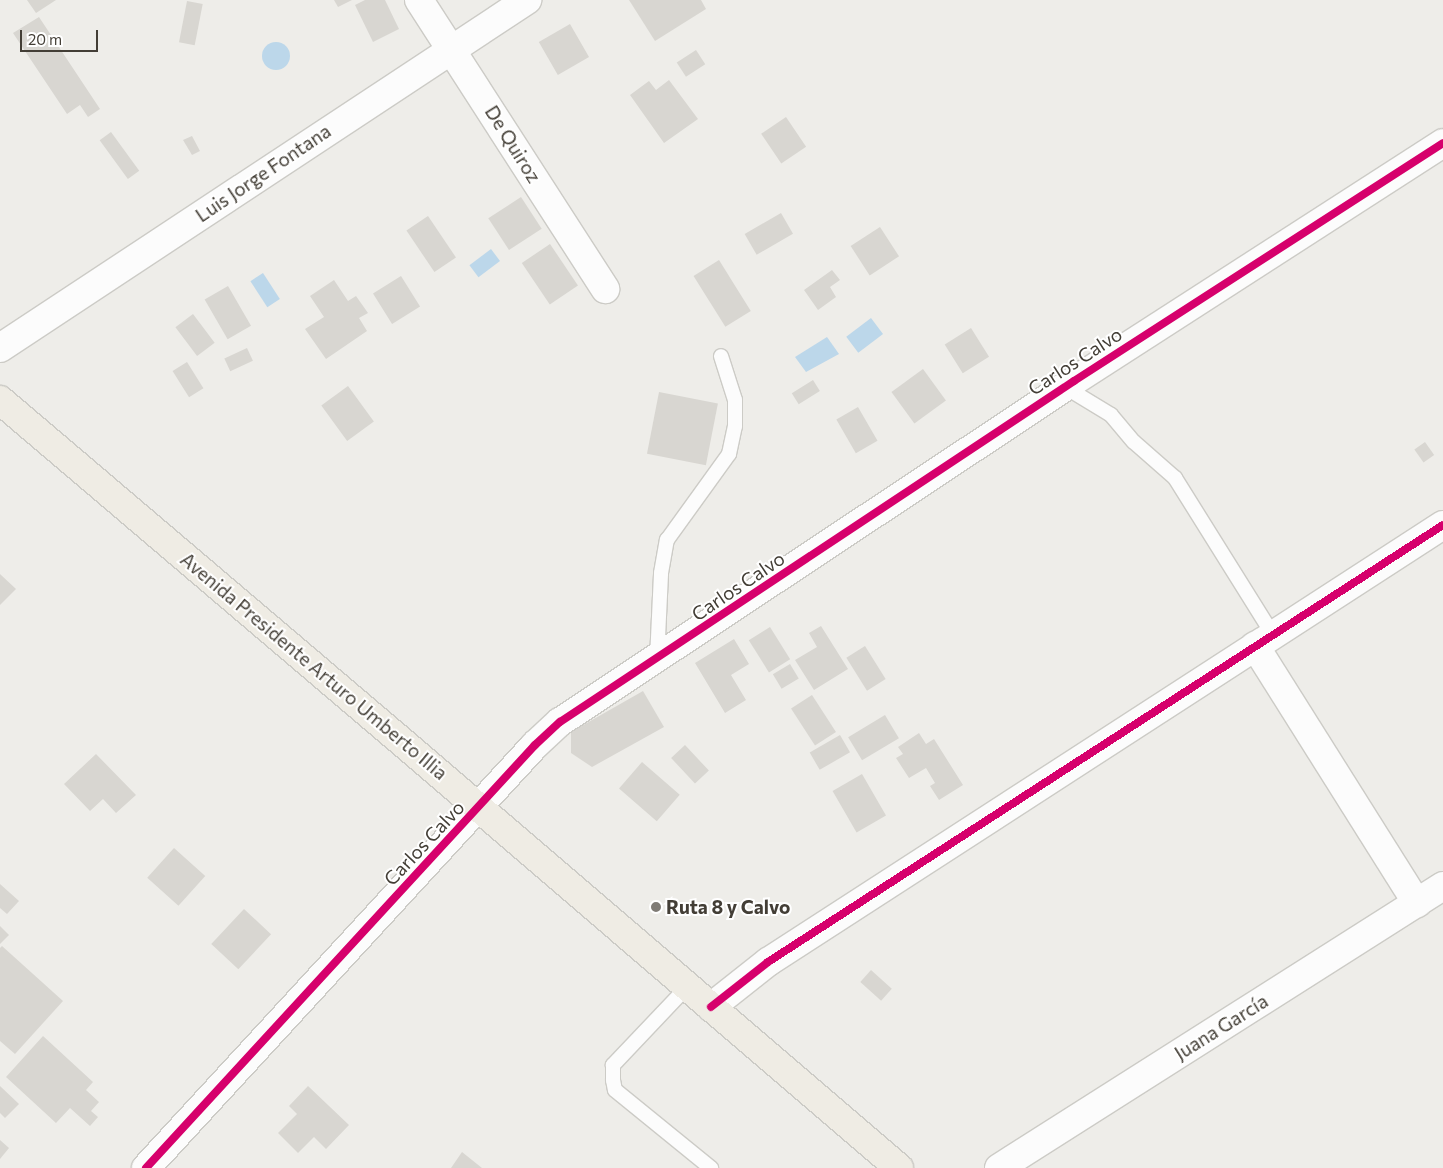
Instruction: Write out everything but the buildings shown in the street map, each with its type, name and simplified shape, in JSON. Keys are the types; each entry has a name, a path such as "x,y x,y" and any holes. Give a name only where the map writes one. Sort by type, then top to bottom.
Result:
{"main road":[{"name":"Avenida Presidente Arturo Umberto Illia","path":"0,400 479,807 899,1168"}],"street":[{"name":"De Quiroz","path":"419,0 452,48 605,290"},
{"name":"Luis Jorge Fontana","path":"0,348 527,0"},
{"name":"Carlos Calvo","path":"146,1168 534,745 560,722 1065,387 1436,155"},
{"path":"711,1007 768,962 1443,525"},
{"path":"1264,641 1416,903"},
{"name":"Juana García","path":"999,1168 1443,886"}],"lane":[{"path":"657,659 661,572 667,540 729,454 731,445 735,426 735,400 721,356"},
{"path":"1065,387 1111,415 1134,442 1175,478 1264,641"},
{"path":"687,987 613,1065 613,1080 615,1090 711,1168"}],"water":[{"path":"276,42 286,46 290,56 286,66 276,70 266,66 262,56 266,46"},
{"path":"491,249 500,261 478,277 469,265"},
{"path":"263,273 280,299 267,307 250,281"},
{"path":"871,318 883,334 858,353 846,337"},
{"path":"827,337 839,354 806,372 795,357"}],"cycle path":[{"path":"146,1168 535,745 560,722 1074,381 1443,143"},
{"path":"711,1007 768,962 1443,525"}],"place":[{"name":"Ruta 8 y Calvo","path":"656,907"}]}
